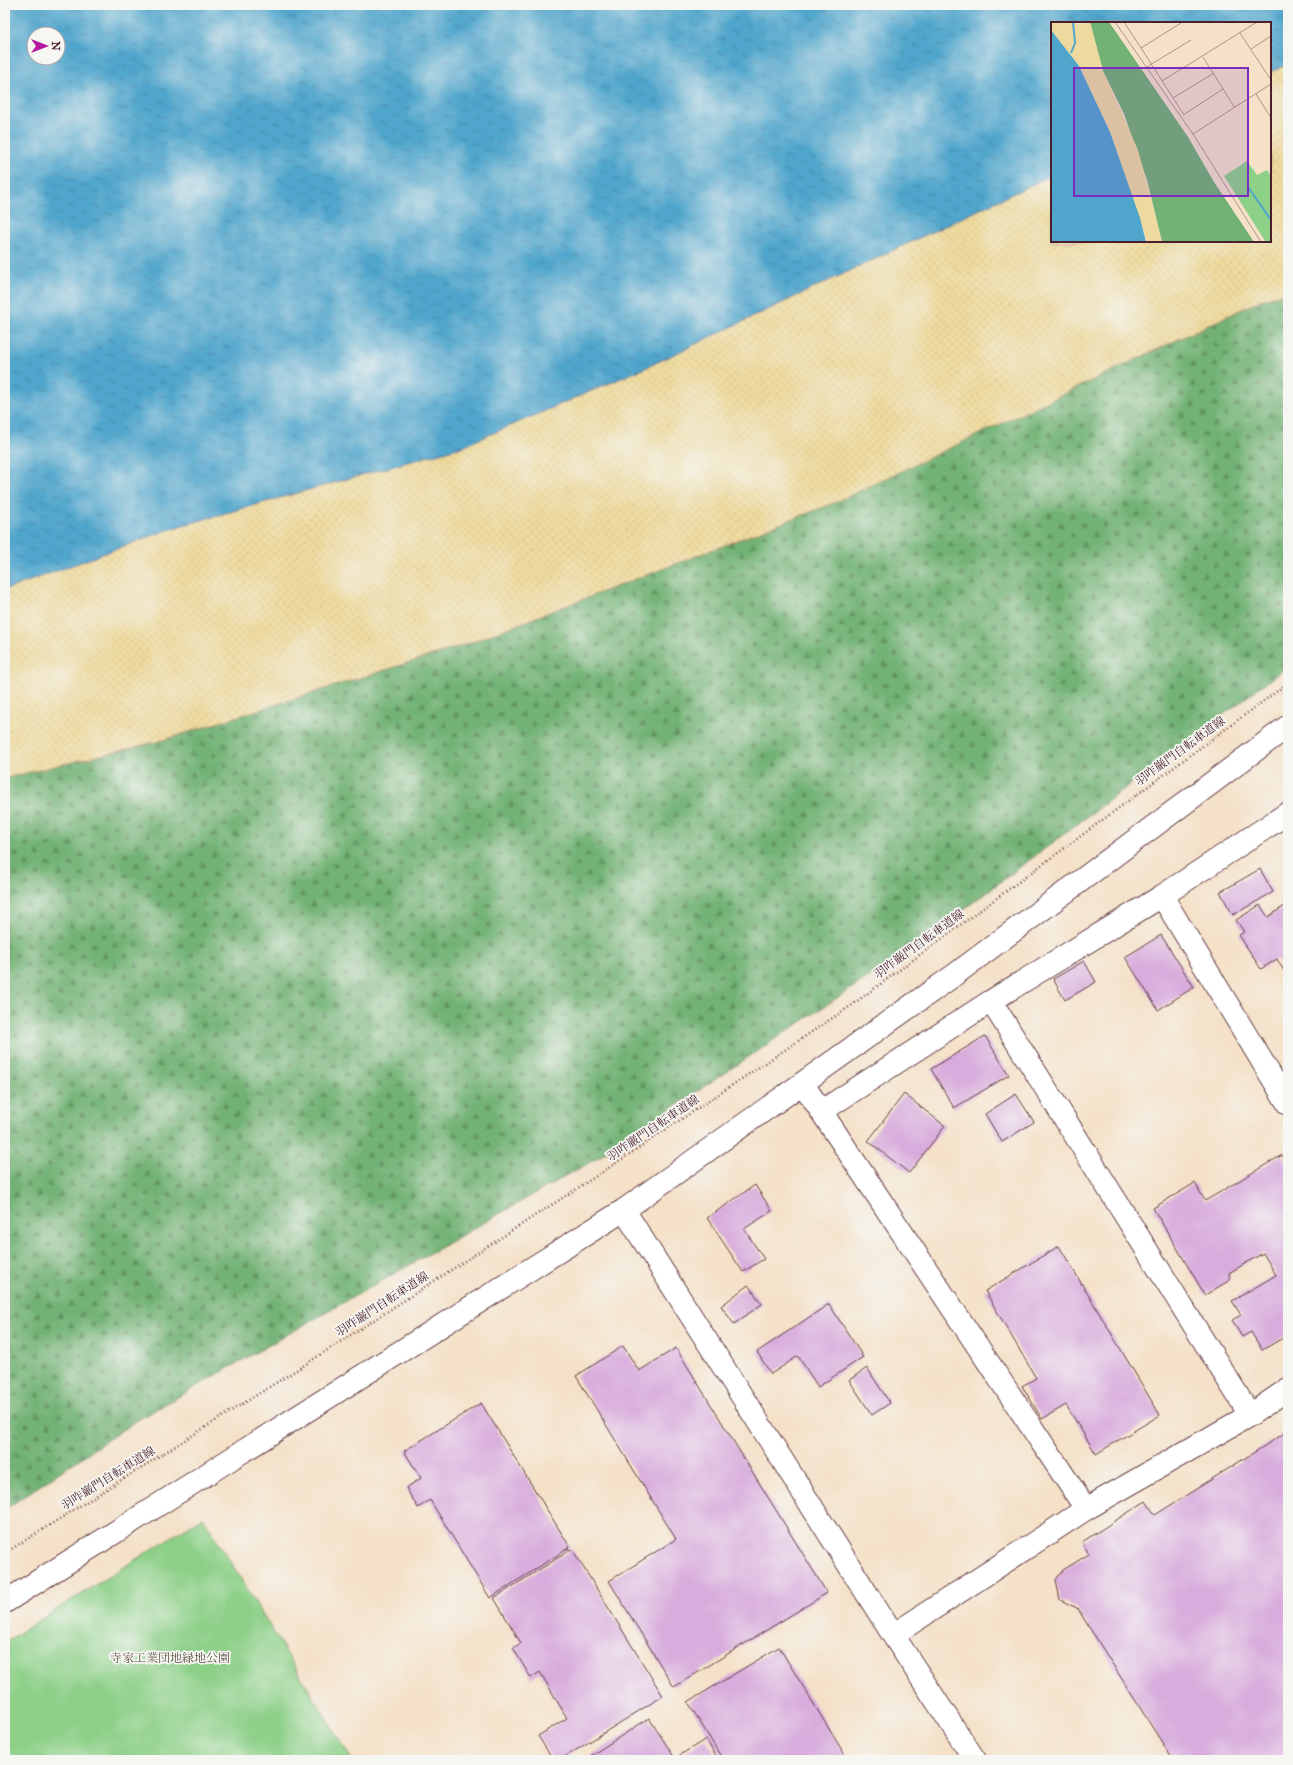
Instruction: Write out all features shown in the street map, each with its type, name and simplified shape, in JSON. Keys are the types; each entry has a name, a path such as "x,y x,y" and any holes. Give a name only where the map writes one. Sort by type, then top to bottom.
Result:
{"street":[{"path":"5,1602 624,1210 954,976 1288,726"},
{"path":"822,1111 991,1001 1162,896 1288,813"},
{"path":"1162,896 1288,1104"},
{"path":"991,1001 1250,1415"},
{"path":"803,1084 1086,1509"},
{"path":"624,1210 893,1635 975,1760"},
{"path":"893,1635 1086,1509 1250,1415 1288,1389"}],"path":[{"name":"羽咋巌門自転車道線","path":"5,1553 306,1364 578,1189 852,1005 1288,683"}],"green space":[{"path":"1288,292 1288,666 915,946 594,1160 134,1422 5,1509 5,778 160,741 461,646 834,503 1263,299"},
{"name":"寺家工業団地緑地公園","path":"203,1517 352,1760 5,1760 5,1642"}],"sand":[{"path":"1288,64 1288,292 1263,299 834,503 461,646 160,741 5,778 5,589 173,528 461,447 647,367 1051,175 1051,242 1271,242 1271,72"}],"water":[{"path":"5,5 1288,5 1288,64 1271,72 1271,22 1051,22 1051,175 647,367 461,447 173,528 5,590"}],"building":[{"path":"1260,869 1273,892 1233,915 1220,892"},
{"path":"1260,905 1268,917 1286,905 1288,908 1288,978 1277,959 1261,969 1239,935 1244,932 1236,920"},
{"path":"1161,935 1194,987 1158,1010 1125,957"},
{"path":"1084,961 1096,982 1065,1000 1053,979"},
{"path":"985,1036 1009,1075 954,1108 931,1069"},
{"path":"904,1094 945,1126 909,1173 868,1141"},
{"path":"1016,1094 1034,1122 1002,1142 985,1114"},
{"path":"1282,1155 1288,1165 1288,1233 1283,1236 1288,1243 1288,1335 1262,1350 1251,1332 1242,1337 1232,1320 1241,1315 1232,1301 1276,1275 1263,1253 1229,1273 1230,1280 1205,1295 1153,1208 1195,1183 1205,1201"},
{"path":"755,1185 772,1211 744,1229 764,1259 743,1272 707,1218"},
{"path":"1059,1246 1160,1415 1096,1454 1066,1405 1042,1419 1022,1386 1036,1378 985,1291"},
{"path":"748,1285 762,1304 734,1324 721,1306"},
{"path":"829,1304 863,1357 818,1387 798,1356 771,1374 757,1352"},
{"path":"623,1346 639,1371 676,1348 827,1593 674,1687 609,1581 676,1539 576,1376"},
{"path":"867,1368 890,1403 872,1415 849,1380"},
{"path":"481,1403 570,1547 490,1598 430,1500 418,1508 406,1488 421,1478 404,1451"},
{"path":"1288,1431 1288,1760 1173,1760 1077,1608 1060,1600 1056,1580 1063,1570 1089,1554 1082,1542 1146,1501 1155,1515"},
{"path":"572,1549 663,1696 560,1760 553,1760 538,1736 567,1718 540,1672 531,1678 513,1648 521,1643 494,1598"},
{"path":"779,1647 848,1760 723,1760 688,1702"},
{"path":"649,1718 676,1760 584,1760"},
{"path":"706,1739 718,1760 679,1760 677,1757"}]}
